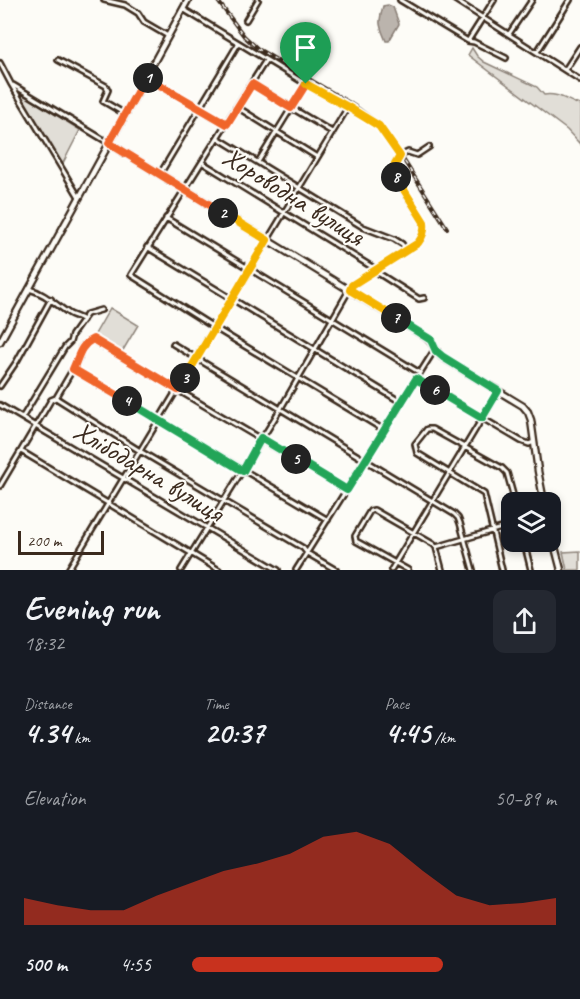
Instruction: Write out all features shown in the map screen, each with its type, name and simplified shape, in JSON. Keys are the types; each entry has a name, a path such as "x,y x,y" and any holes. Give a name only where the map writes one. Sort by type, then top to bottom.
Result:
{"street":[{"path":"104,0 125,5 138,13 144,22 168,36"},
{"path":"0,342 188,0"},
{"path":"246,20 258,0"},
{"path":"400,0 468,41 506,58"},
{"path":"468,41 494,0"},
{"path":"509,34 532,0"},
{"path":"537,52 570,0"},
{"path":"459,1 580,80"},
{"path":"183,9 238,44 379,126 400,156"},
{"path":"160,174 238,44"},
{"path":"565,70 580,47"},
{"path":"58,60 106,86 108,89 104,102 125,114"},
{"path":"266,60 131,275 384,430"},
{"path":"0,63 79,197"},
{"path":"146,76 227,124"},
{"path":"11,84 429,338 443,357 520,404 527,411 531,420 542,492"},
{"path":"252,84 332,132"},
{"path":"258,162 306,84"},
{"path":"237,107 317,157"},
{"path":"70,569 348,107"},
{"path":"218,138 363,227 394,239 406,250"},
{"path":"181,570 243,471 352,285 418,243 425,230 424,222 395,177 393,168 400,156 408,152 417,155 429,147"},
{"name":"Хороводна вулиця","path":"202,163 377,270 378,273 419,300 424,298"},
{"path":"166,218 420,373"},
{"path":"147,248 402,402"},
{"path":"29,289 51,299 73,316 83,320"},
{"path":"0,386 17,361 51,299"},
{"path":"22,418 87,314 101,310"},
{"path":"0,486 35,425 51,400 56,398 79,357 81,348 93,339 347,490"},
{"path":"173,344 458,518 473,570"},
{"path":"296,570 435,349"},
{"path":"73,369 328,520"},
{"path":"416,379 526,443 534,442"},
{"path":"391,570 498,391"},
{"path":"56,398 336,570"},
{"name":"Хлібодарна вулиця","path":"0,405 278,570"},
{"path":"502,570 484,494 417,453 415,444 427,429 432,429 504,469 512,492"},
{"path":"21,451 219,570"},
{"path":"408,570 356,541 355,537 370,511 374,510 436,547 442,570"},
{"path":"436,547 501,528"},
{"path":"526,552 531,570"},
{"path":"556,552 561,570"}],"shaded area":[{"path":"383,6 393,7 399,24 389,41 386,41 380,21"},
{"path":"472,48 484,62 537,87 544,95 558,96 580,105 580,144 567,130 468,55"},
{"path":"21,93 80,130 62,165 20,95"},
{"path":"110,308 138,325 122,352 94,336"},
{"path":"580,551 580,570 567,570 563,552"}],"railway":[{"path":"217,0 244,36 258,49 369,116 387,134 447,228"}],"route":[{"path":"146,76 227,124 252,84 291,108 306,84 379,126 400,156 393,168 395,177 424,222 425,230 418,243 352,285 350,290 429,338 439,354 498,391 482,418 416,379 347,490 261,438 243,471 73,369 80,349 93,339 178,390 267,240 109,143 146,76"}]}
